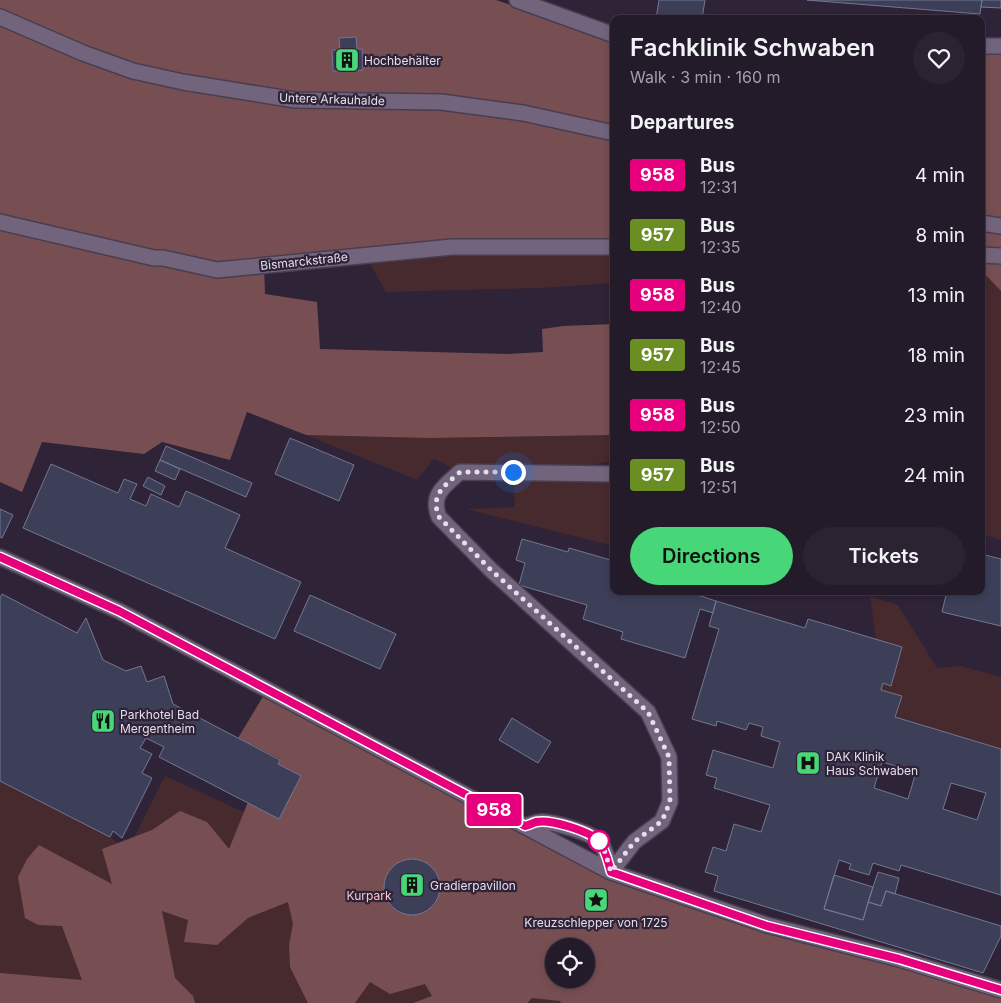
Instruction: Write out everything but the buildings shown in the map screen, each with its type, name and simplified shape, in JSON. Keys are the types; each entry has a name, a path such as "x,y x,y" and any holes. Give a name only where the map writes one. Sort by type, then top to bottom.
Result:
{"street":[{"path":"517,0 610,34"},
{"name":"Untere Arkauhalde","path":"0,17 83,53 133,71 183,82 295,100 441,102 523,114 610,133"},
{"path":"985,46 1001,46"},
{"name":"Bismarckstraße","path":"0,222 154,258 164,258 217,270 452,247 610,248"},
{"path":"985,224 1001,226"},
{"path":"985,255 1001,256"},
{"path":"610,474 460,472 440,489 435,508 439,517 491,570 648,712 669,757 670,802 662,821 634,842 611,872"},
{"path":"0,557 119,611 611,872 767,926 899,959 1001,990"},
{"path":"525,826 536,822 552,823 581,831 599,841 605,852 611,872"}],"green space":[{"path":"0,0 496,0 610,38 610,247 452,247 264,266 265,294 317,302 320,349 507,354 543,352 542,329 563,326 610,324 610,435 428,438 306,435 247,412 230,460 162,442 144,454 42,442 22,492 0,482"},
{"path":"985,53 1001,53 1001,291 985,274"},
{"path":"610,247 610,283 541,288 386,292 365,255"},
{"path":"985,274 1001,291 1001,540 985,535"},
{"path":"306,435 428,438 610,435 610,461 560,472 610,474 610,545 466,509 515,507 513,472 460,472 434,459 417,480"},
{"path":"870,596 898,605 937,668 961,666 1001,677 1001,749 895,717 902,696 881,690 883,683 891,686 902,648 876,639"},
{"name":"Kurpark","path":"267,690 611,872 1001,990 1001,1003 561,1003 560,1001 532,998 527,1003 413,1003 432,996 425,984 390,994 370,982 355,1003 308,1003 290,967 289,945 293,924 288,902 248,918 217,945 184,942 188,920 162,911 175,978 193,996 195,1003 0,1003 0,973 82,980 62,926 38,925 25,918 18,877 27,859 39,845 112,884 102,849 152,830 180,811 207,822 229,849 248,802 279,819 301,776 278,764 280,759 238,738"},
{"name":"Kurpark","path":"165,776 281,829 941,1003 0,1003 0,781 110,837 127,851"}],"bus line":[{"name":"958","path":"0,557 119,611 525,826 536,822 544,822 581,831 599,841 605,852 611,872 767,926 899,959 1001,990"}],"place":[{"name":"Hochbehälter","path":"347,60"},
{"name":"Parkhotel Bad Mergentheim","path":"103,721"},
{"name":"DAK Klinik Haus Schwaben","path":"808,763"},
{"name":"Gradierpavillon","path":"412,885"},
{"name":"Kreuzschlepper von 1725","path":"596,900"}],"route":[{"path":"513,472 460,472 440,489 435,508 439,517 491,570 648,712 669,757 670,802 662,821 634,842 611,872 605,852 599,841"}]}
